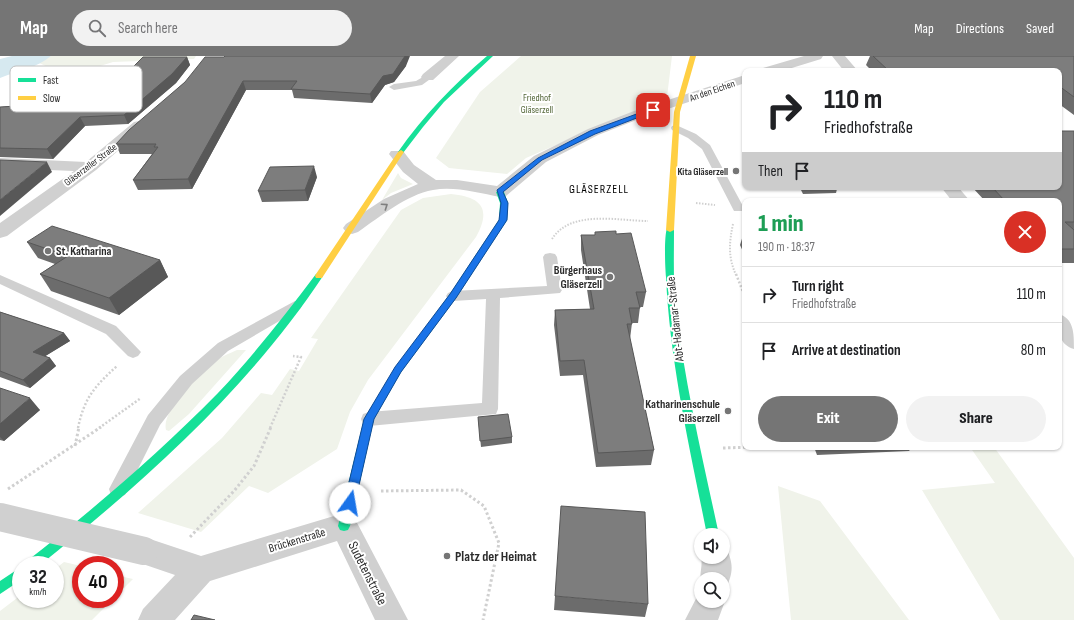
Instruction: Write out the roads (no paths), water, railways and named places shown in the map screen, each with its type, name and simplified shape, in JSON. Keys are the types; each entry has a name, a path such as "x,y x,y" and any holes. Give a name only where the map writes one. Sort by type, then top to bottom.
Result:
{"street":[{"path":"428,77 453,56"},
{"path":"43,556 112,502 194,423 237,379 301,302 352,228 397,154 437,104 464,77 490,56"},
{"name":"Abt-Hadamar-Straße","path":"693,56 680,100 676,128 669,257 671,300 680,366 712,528"},
{"path":"778,68 816,56"},
{"path":"838,56 848,68"},
{"name":"An den Eichen","path":"500,192 546,156 593,132 680,100 742,80"},
{"name":"Gläserzeller Straße","path":"0,232 90,167 148,117"},
{"path":"397,154 403,164 414,174 434,185"},
{"path":"0,163 90,167"},
{"path":"344,526 369,419 398,370 453,296 503,220 504,203 500,192 478,187 434,185 399,197 352,228"},
{"path":"951,190 958,198"},
{"path":"1062,325 1074,340"},
{"path":"0,517 157,556 201,570 154,620"},
{"name":"Brückenstraße","path":"201,570 344,526"},
{"name":"Sudetenstraße","path":"344,526 392,620"},
{"path":"0,588 12,579"},
{"path":"701,620 708,608"}],"lane":[{"path":"394,87 420,83 428,77"},
{"path":"676,128 692,136 706,147 738,208"},
{"path":"453,296 556,290 550,257"},
{"path":"0,279 111,330 133,352"},
{"path":"369,419 490,409 493,294"},
{"path":"112,502 127,470 154,420 186,380 223,346 301,302"}],"place":[{"name":"Kita Gläserzell","path":"736,171"},
{"name":"St. Katharina","path":"48,251"},
{"name":"Bürgerhaus Gläserzell","path":"610,277"},
{"name":"Katharinenschule Gläserzell","path":"728,411"},
{"name":"Platz der Heimat","path":"447,556"}],"district":[{"name":"GLÄSERZELL","path":"599,189"}],"park label":[{"name":"Friedhof Gläserzell","path":"537,102"}]}
